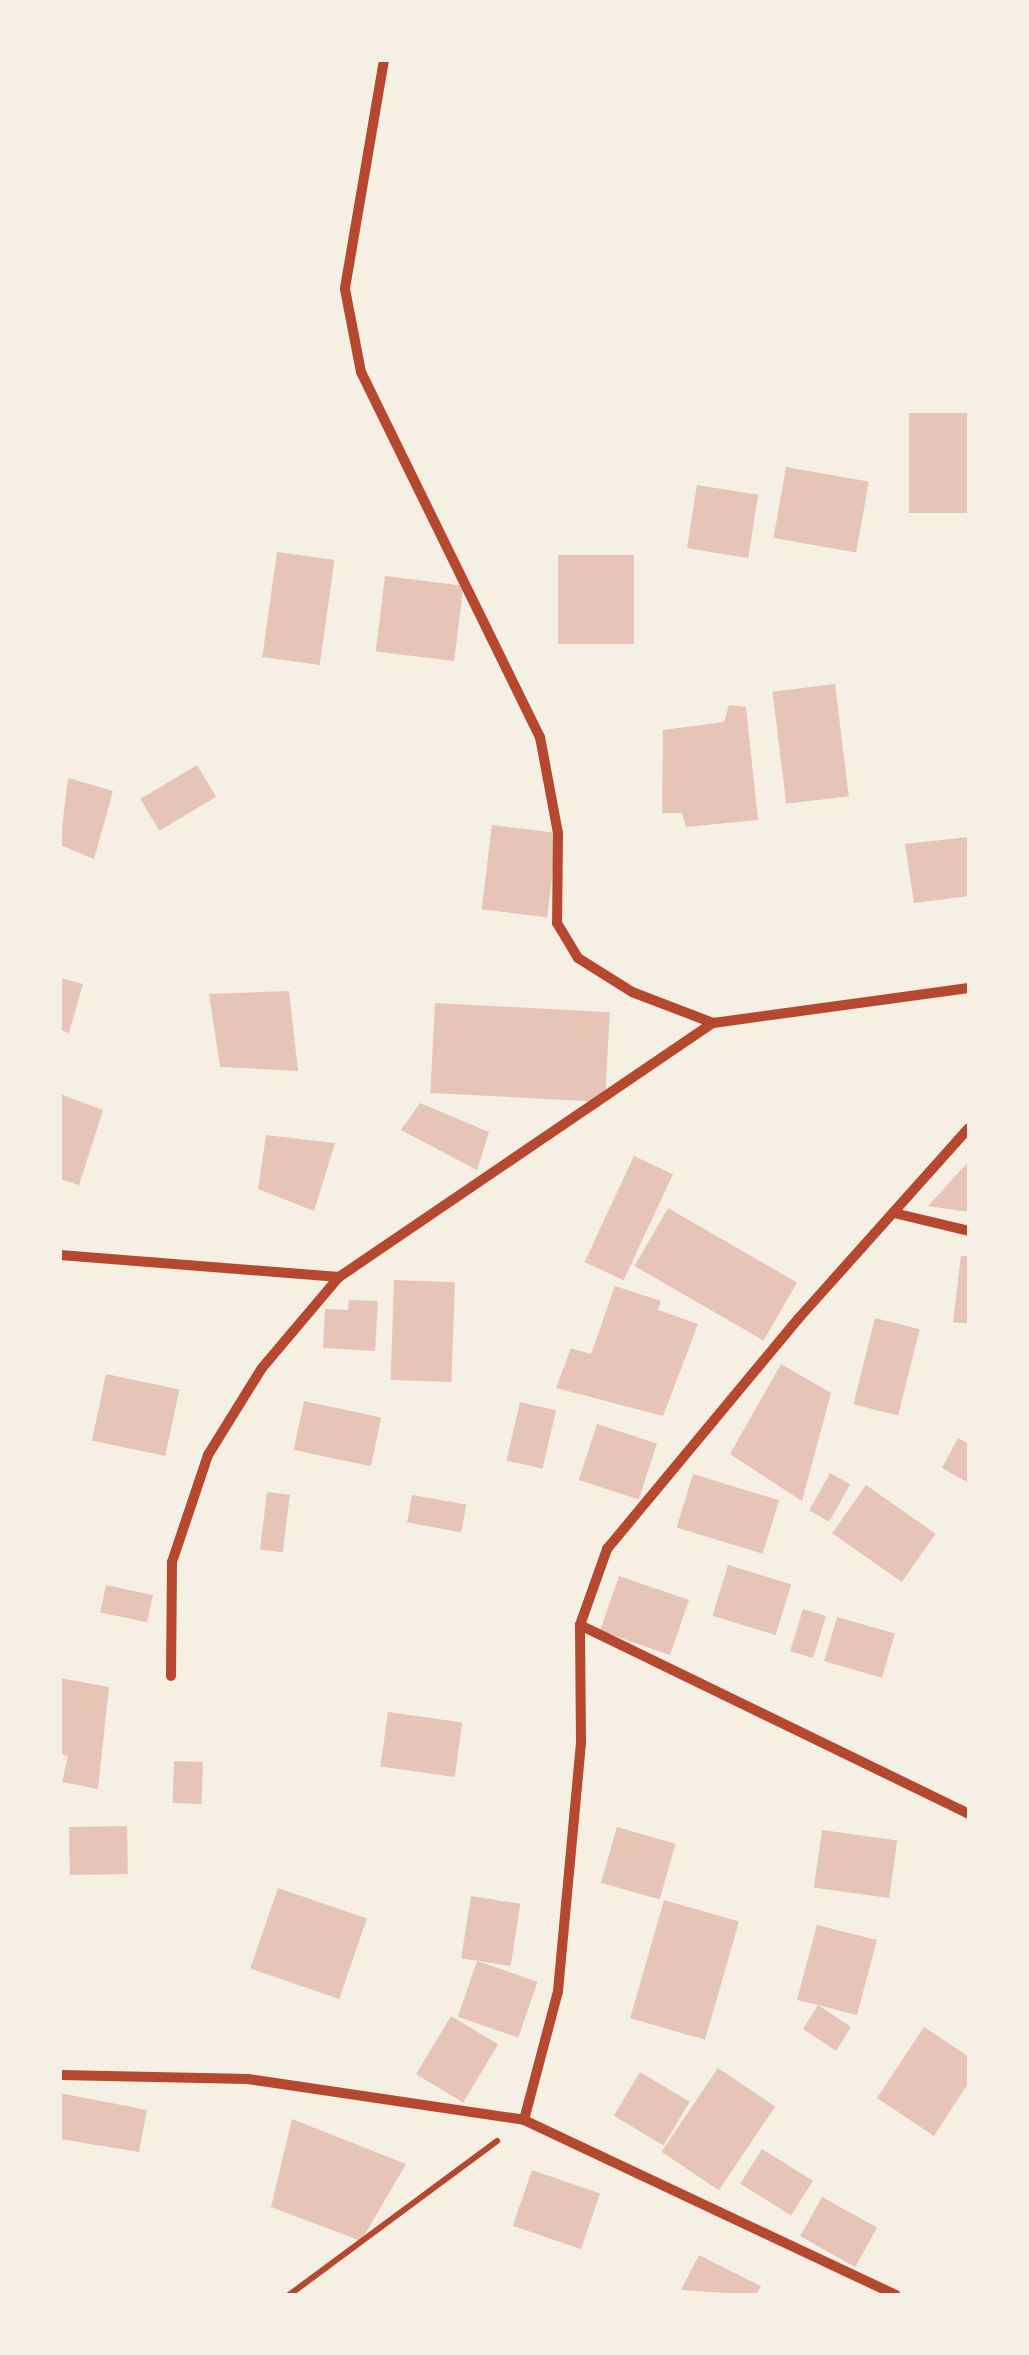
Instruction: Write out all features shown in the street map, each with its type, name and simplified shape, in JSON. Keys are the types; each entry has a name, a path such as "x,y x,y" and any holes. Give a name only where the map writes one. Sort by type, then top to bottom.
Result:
{"street":[{"path":"384,60 345,289 361,372 540,737 558,833 557,922 578,958 632,992 713,1023"},
{"path":"171,1676 172,1562 208,1455 262,1368 340,1278 713,1023 969,988"},
{"path":"524,2120 558,1991 581,1743 580,1625 607,1549 969,1128"},
{"path":"894,1213 969,1231"},
{"path":"60,1254 340,1278"},
{"path":"580,1625 969,1814"},
{"path":"60,2075 248,2079 524,2120 896,2295"}],"path":[{"path":"289,2295 524,2120"}],"building":[{"path":"909,413 969,413 969,513 909,513"},
{"path":"786,467 869,482 856,552 773,538"},
{"path":"697,485 758,495 748,558 687,548"},
{"path":"277,552 334,560 320,665 262,657"},
{"path":"558,555 634,555 634,644 558,644"},
{"path":"385,576 463,586 454,661 376,651"},
{"path":"835,684 849,796 786,804 772,692"},
{"path":"729,705 746,707 758,820 686,827 682,813 662,813 663,730 724,722"},
{"path":"197,765 216,797 159,831 140,799"},
{"path":"68,778 113,791 94,859 60,845"},
{"path":"492,825 558,833 547,917 482,909"},
{"path":"969,837 969,896 914,903 905,844"},
{"path":"60,978 83,984 69,1033 60,1030"},
{"path":"289,991 298,1071 220,1067 209,994"},
{"path":"435,1003 610,1012 605,1102 430,1093"},
{"path":"60,1094 103,1110 79,1185 60,1179"},
{"path":"420,1103 489,1132 477,1170 401,1130"},
{"path":"266,1135 335,1143 314,1211 258,1189"},
{"path":"634,1156 673,1174 624,1280 585,1262"},
{"path":"969,1161 969,1212 928,1206"},
{"path":"668,1208 797,1282 764,1341 634,1266"},
{"path":"961,1256 969,1256 969,1324 953,1322"},
{"path":"394,1280 455,1282 451,1382 391,1380"},
{"path":"615,1286 661,1301 658,1310 698,1324 663,1416 556,1388 571,1348 591,1354"},
{"path":"349,1300 378,1301 375,1351 323,1348 325,1309 348,1310"},
{"path":"875,1318 920,1329 898,1415 853,1404"},
{"path":"781,1364 831,1393 802,1501 730,1454"},
{"path":"106,1374 179,1390 165,1456 92,1441"},
{"path":"304,1401 381,1417 371,1466 294,1450"},
{"path":"520,1402 556,1410 543,1469 507,1460"},
{"path":"597,1424 657,1443 639,1500 579,1480"},
{"path":"958,1438 969,1444 969,1483 942,1468"},
{"path":"830,1473 850,1484 829,1522 809,1511"},
{"path":"693,1474 779,1500 763,1554 677,1528"},
{"path":"866,1485 936,1534 902,1582 832,1533"},
{"path":"267,1492 290,1495 283,1552 260,1550"},
{"path":"412,1495 466,1505 461,1532 407,1523"},
{"path":"728,1565 791,1584 776,1635 713,1616"},
{"path":"619,1576 689,1600 670,1655 600,1631"},
{"path":"106,1585 153,1595 147,1622 100,1612"},
{"path":"803,1609 826,1616 813,1658 790,1651"},
{"path":"837,1617 895,1634 882,1678 824,1661"},
{"path":"60,1678 109,1687 98,1789 62,1782 68,1756 60,1754"},
{"path":"388,1712 462,1722 455,1777 380,1766"},
{"path":"174,1761 203,1762 202,1804 173,1803"},
{"path":"127,1826 128,1874 70,1875 69,1827"},
{"path":"617,1827 676,1844 660,1900 601,1883"},
{"path":"822,1830 897,1841 889,1898 814,1887"},
{"path":"278,1888 367,1919 339,1999 250,1968"},
{"path":"471,1896 520,1904 511,1966 461,1958"},
{"path":"664,1900 739,1921 705,2040 630,2018"},
{"path":"817,1925 877,1940 857,2015 797,2000"},
{"path":"477,1961 538,1982 518,2038 458,2017"},
{"path":"818,2005 851,2027 836,2051 803,2029"},
{"path":"451,2016 498,2044 463,2103 416,2074"},
{"path":"924,2027 969,2057 969,2082 934,2136 877,2098"},
{"path":"718,2068 775,2107 719,2190 662,2152"},
{"path":"640,2072 690,2102 663,2146 614,2116"},
{"path":"60,2093 147,2110 139,2152 60,2139"},
{"path":"292,2119 406,2164 361,2241 271,2207"},
{"path":"762,2149 813,2181 791,2216 740,2184"},
{"path":"532,2170 600,2193 581,2249 513,2226"},
{"path":"822,2197 877,2228 855,2267 800,2236"},
{"path":"699,2255 761,2286 756,2295 681,2290"}]}
